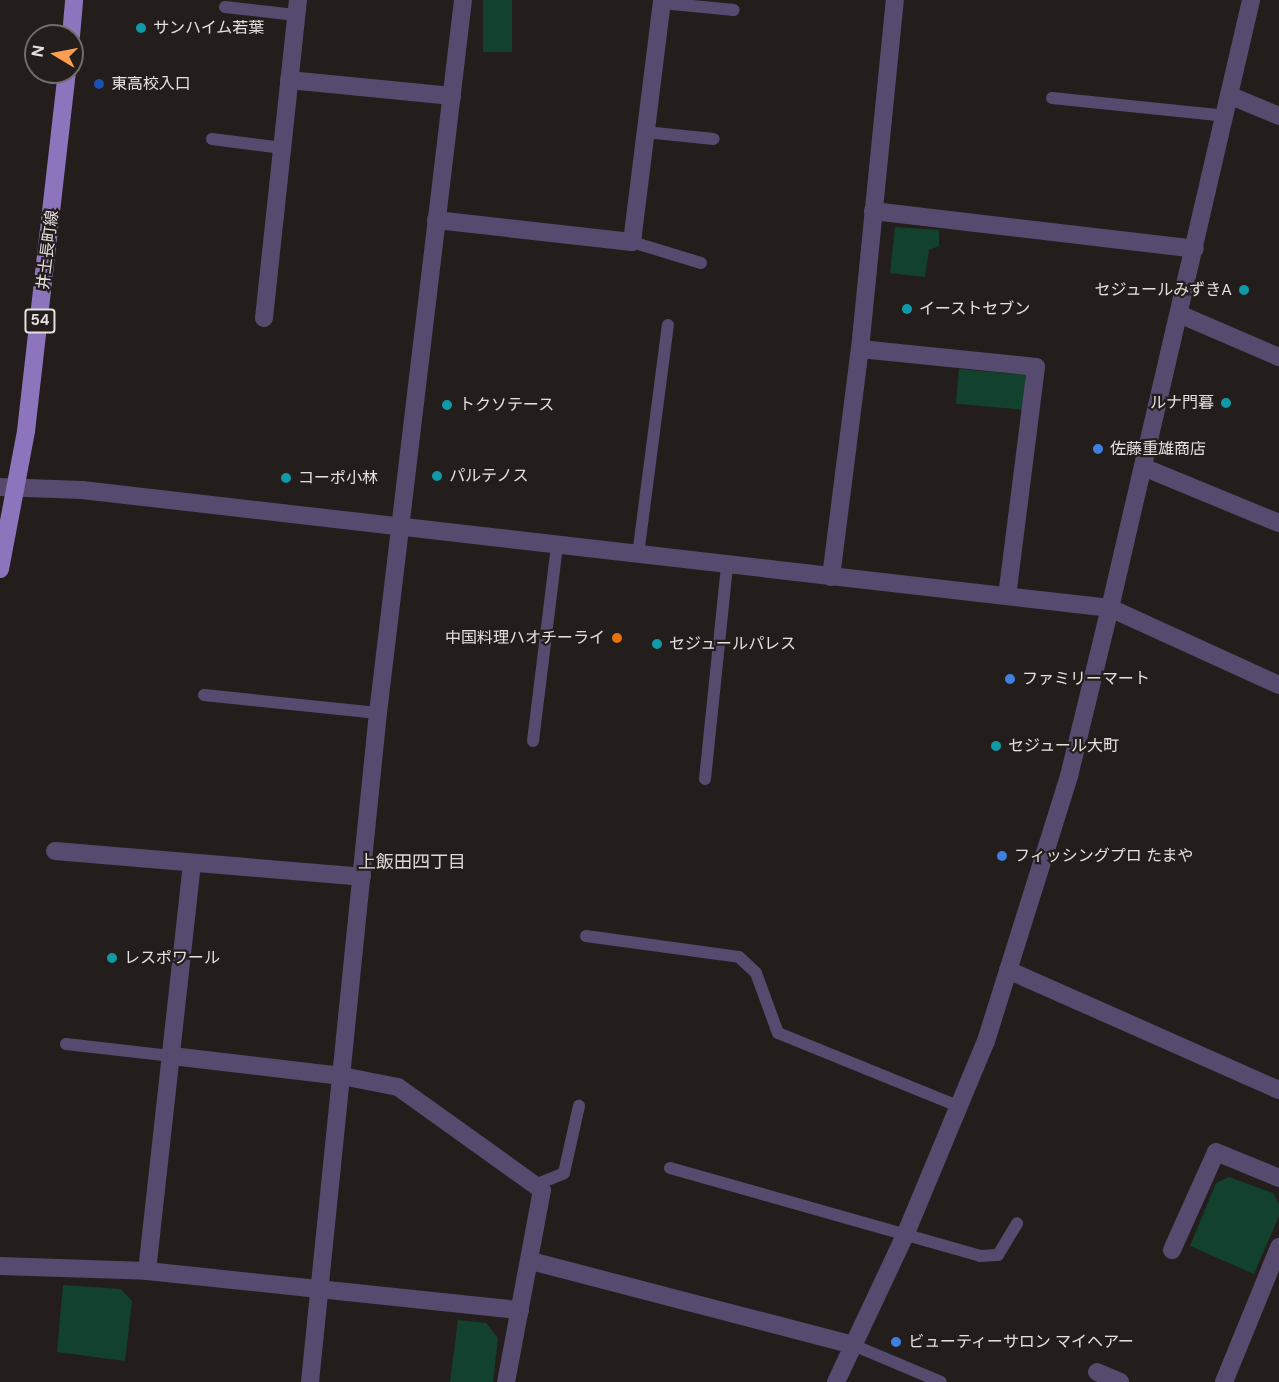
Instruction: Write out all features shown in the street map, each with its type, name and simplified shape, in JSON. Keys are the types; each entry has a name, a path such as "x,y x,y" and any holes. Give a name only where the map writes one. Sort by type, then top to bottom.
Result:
{"main road":[{"path":"72,24 74,0"},
{"name":"井土長町線","path":"0,569 9,487 65,84"}],"street":[{"path":"310,1382 322,1288 378,713 463,0"},
{"path":"831,577 860,349 896,0"},
{"path":"836,1382 906,1233 986,1041 1069,776 1227,116 1251,0"},
{"path":"436,220 632,242 662,1"},
{"path":"264,318 297,7"},
{"path":"289,80 452,96"},
{"path":"1231,96 1279,116"},
{"path":"873,211 1195,249"},
{"path":"1179,314 1279,357"},
{"path":"860,349 1036,367 1007,595"},
{"path":"1143,467 1279,523"},
{"path":"9,487 82,490 1110,608 1279,685"},
{"path":"55,851 362,877"},
{"path":"147,1270 192,864"},
{"path":"1008,970 1279,1090"},
{"path":"172,1056 342,1076 398,1087 542,1190 531,1261 506,1382"},
{"path":"1172,1250 1216,1152 1279,1178"},
{"path":"1224,1382 1279,1247"},
{"path":"531,1261 852,1345"},
{"path":"0,1266 147,1270 520,1310"},
{"path":"1097,1372 1120,1382"}],"lane":[{"path":"662,1 734,10"},
{"path":"225,7 297,7"},
{"path":"1052,98 1227,116"},
{"path":"645,132 714,140"},
{"path":"212,139 282,148"},
{"path":"632,242 700,263"},
{"path":"638,555 668,325"},
{"path":"532,741 557,545"},
{"path":"705,779 728,565"},
{"path":"204,695 378,713"},
{"path":"586,936 740,957 756,973 778,1033 958,1106"},
{"path":"66,1044 172,1056"},
{"path":"536,1185 564,1173 579,1106"},
{"path":"670,1168 906,1233 980,1256 998,1255 1017,1223"},
{"path":"852,1345 941,1382"}],"green space":[{"path":"483,0 512,0 512,52 483,52"},
{"path":"895,227 939,230 939,246 929,250 925,277 890,273"},
{"path":"959,369 1026,375 1023,410 956,404"},
{"path":"1229,1177 1273,1193 1279,1204 1279,1216 1254,1274 1190,1246 1216,1183"},
{"path":"63,1285 121,1289 132,1301 125,1361 57,1352"},
{"path":"458,1320 486,1323 498,1338 493,1382 450,1382"}],"place":[{"name":"サンハイム若葉","path":"141,28"},
{"name":"東高校入口","path":"99,84"},
{"name":"セジュールみずきA","path":"1244,290"},
{"name":"イーストセブン","path":"907,309"},
{"name":"ルナ門暮","path":"1226,403"},
{"name":"トクソテース","path":"447,405"},
{"name":"佐藤重雄商店","path":"1098,449"},
{"name":"パルテノス","path":"437,476"},
{"name":"コーポ小林","path":"286,478"},
{"name":"中国料理ハオチーライ","path":"617,638"},
{"name":"セジュールパレス","path":"657,644"},
{"name":"ファミリーマート","path":"1010,679"},
{"name":"セジュール大町","path":"996,746"},
{"name":"フィッシングプロ たまや","path":"1002,856"},
{"name":"レスポワール","path":"112,958"},
{"name":"ビューティーサロン マイヘアー","path":"896,1342"}],"district":[{"name":"上飯田四丁目","path":"412,862"}]}
